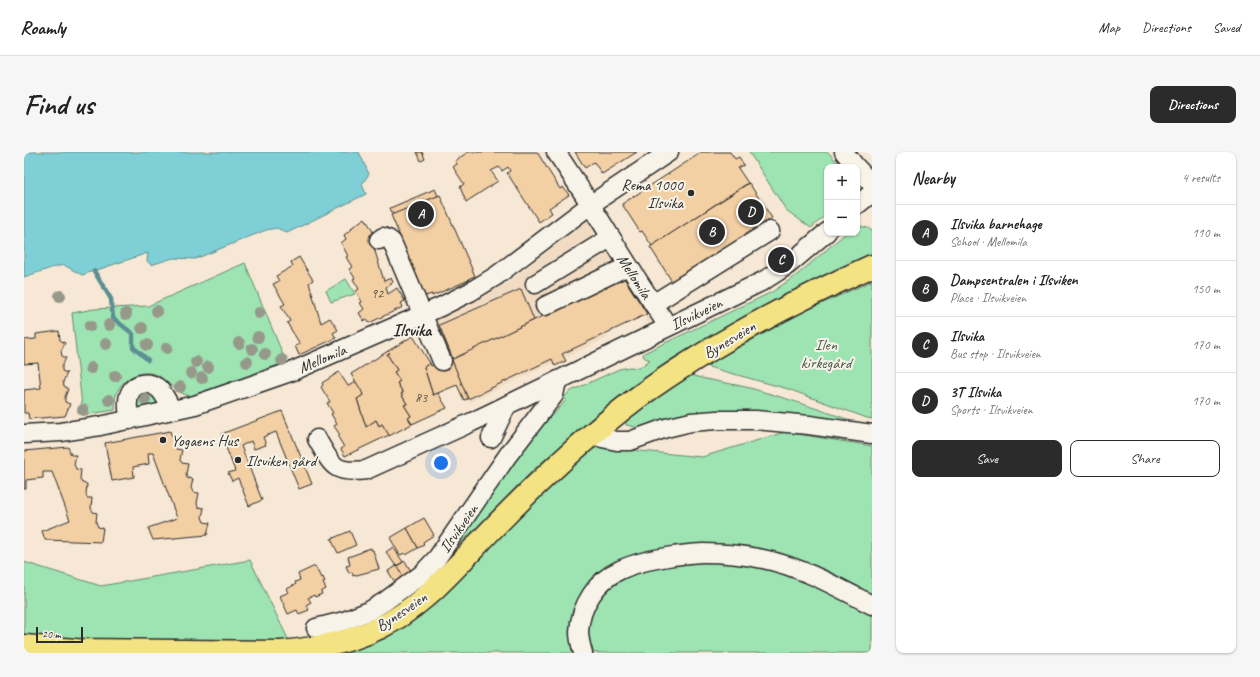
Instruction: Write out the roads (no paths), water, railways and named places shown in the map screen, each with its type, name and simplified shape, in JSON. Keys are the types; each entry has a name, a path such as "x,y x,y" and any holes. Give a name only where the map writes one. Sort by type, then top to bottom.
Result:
{"main road":[{"name":"Bynesveien","path":"24,646 76,650 282,652 312,649 340,643 367,634 392,621 440,583 549,471 596,430 637,398 692,361 748,327 808,295 872,266"}],"street":[{"name":"Mellomila","path":"556,152 668,326"},
{"name":"Mellomila","path":"24,434 61,432 130,420 195,405 293,371 422,315 470,292 496,276 590,205 669,152"},
{"path":"844,152 854,164"},
{"path":"860,170 872,184"},
{"path":"860,203 872,193"},
{"path":"653,304 770,231"},
{"name":"Ilsvikveien","path":"317,439 331,464 335,467 340,470 350,472 366,470 472,422 763,281 788,265 824,235"},
{"path":"379,240 383,237 392,242 442,361"},
{"path":"535,284 610,238"},
{"path":"545,306 628,266"},
{"name":"Ilsvikveien","path":"316,628 344,621 369,611 384,602 422,574 437,558 508,455 554,395 557,381"},
{"path":"130,420 128,402 129,394 137,385 144,383 149,383 160,390 165,395 172,410"},
{"path":"491,438 507,405"},
{"path":"596,430 602,438 617,441 630,441 666,428 691,422 716,420 756,420 809,425 872,434"},
{"path":"583,653 579,632 580,622 586,605 595,590 605,579 619,570 657,558 704,553 764,559 815,576 872,605"}],"water":[{"path":"24,152 359,152 369,174 362,184 366,194 287,233 277,228 266,230 195,259 173,258 151,265 147,261 148,253 82,275 64,265 24,277"}],"waterway":[{"path":"94,271 111,299 113,318 133,334 133,347 148,360"}],"place":[{"name":"Rema 1000 Ilsvika","path":"691,193"},
{"name":"3T Ilsvika","path":"751,212"},
{"name":"Ilsvika barnehage","path":"421,214"},
{"name":"Dampsentralen i Ilsviken","path":"712,232"},
{"name":"Ilsvika","path":"781,260"},
{"name":"Yogaens Hus","path":"163,440"},
{"name":"Ilsviken gård","path":"238,460"}],"district":[{"name":"Ilsvika","path":"412,330"}],"park label":[{"name":"Ilen kirkegård","path":"826,353"}]}
